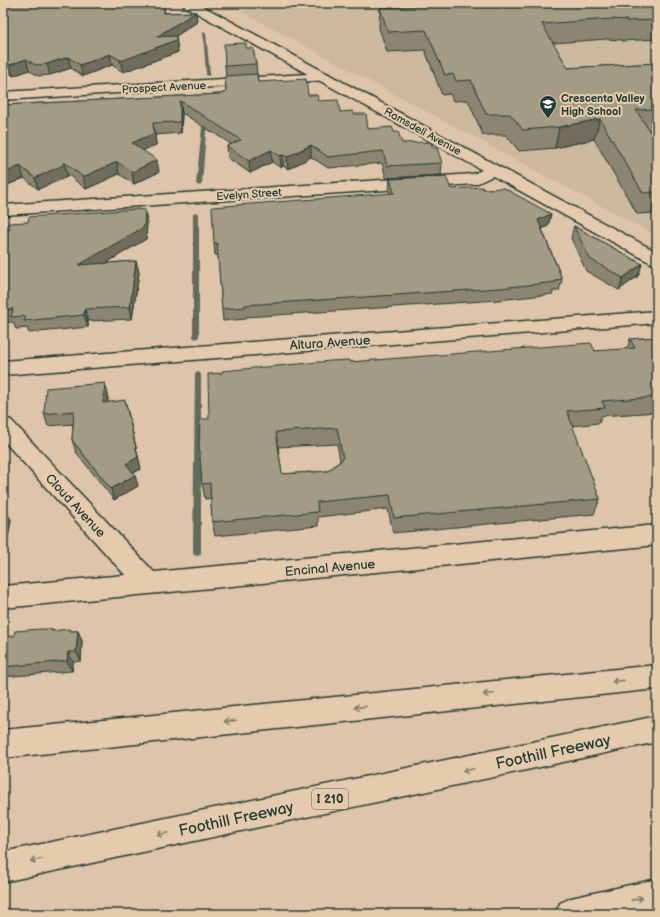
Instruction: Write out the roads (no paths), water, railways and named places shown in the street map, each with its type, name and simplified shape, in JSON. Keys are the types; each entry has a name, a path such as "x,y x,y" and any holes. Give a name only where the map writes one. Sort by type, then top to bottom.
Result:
{"main road":[{"name":"Ramsdell Avenue","path":"188,3 657,259"},
{"name":"Prospect Avenue","path":"3,96 324,77"},
{"name":"Evelyn Street","path":"3,210 476,179 493,170"},
{"name":"Altura Avenue","path":"3,368 657,318"},
{"name":"Cloud Avenue","path":"3,426 149,584"},
{"name":"Encinal Avenue","path":"3,597 657,535"},
{"path":"3,744 657,676"},
{"name":"Foothill Freeway","path":"3,867 657,728"},
{"path":"571,914 657,894"}],"waterway":[{"path":"204,33 208,75"},
{"path":"199,184 205,119"},
{"path":"196,214 196,337"},
{"path":"197,553 198,374"}],"place":[{"name":"Crescenta Valley High School","path":"548,119"}]}
